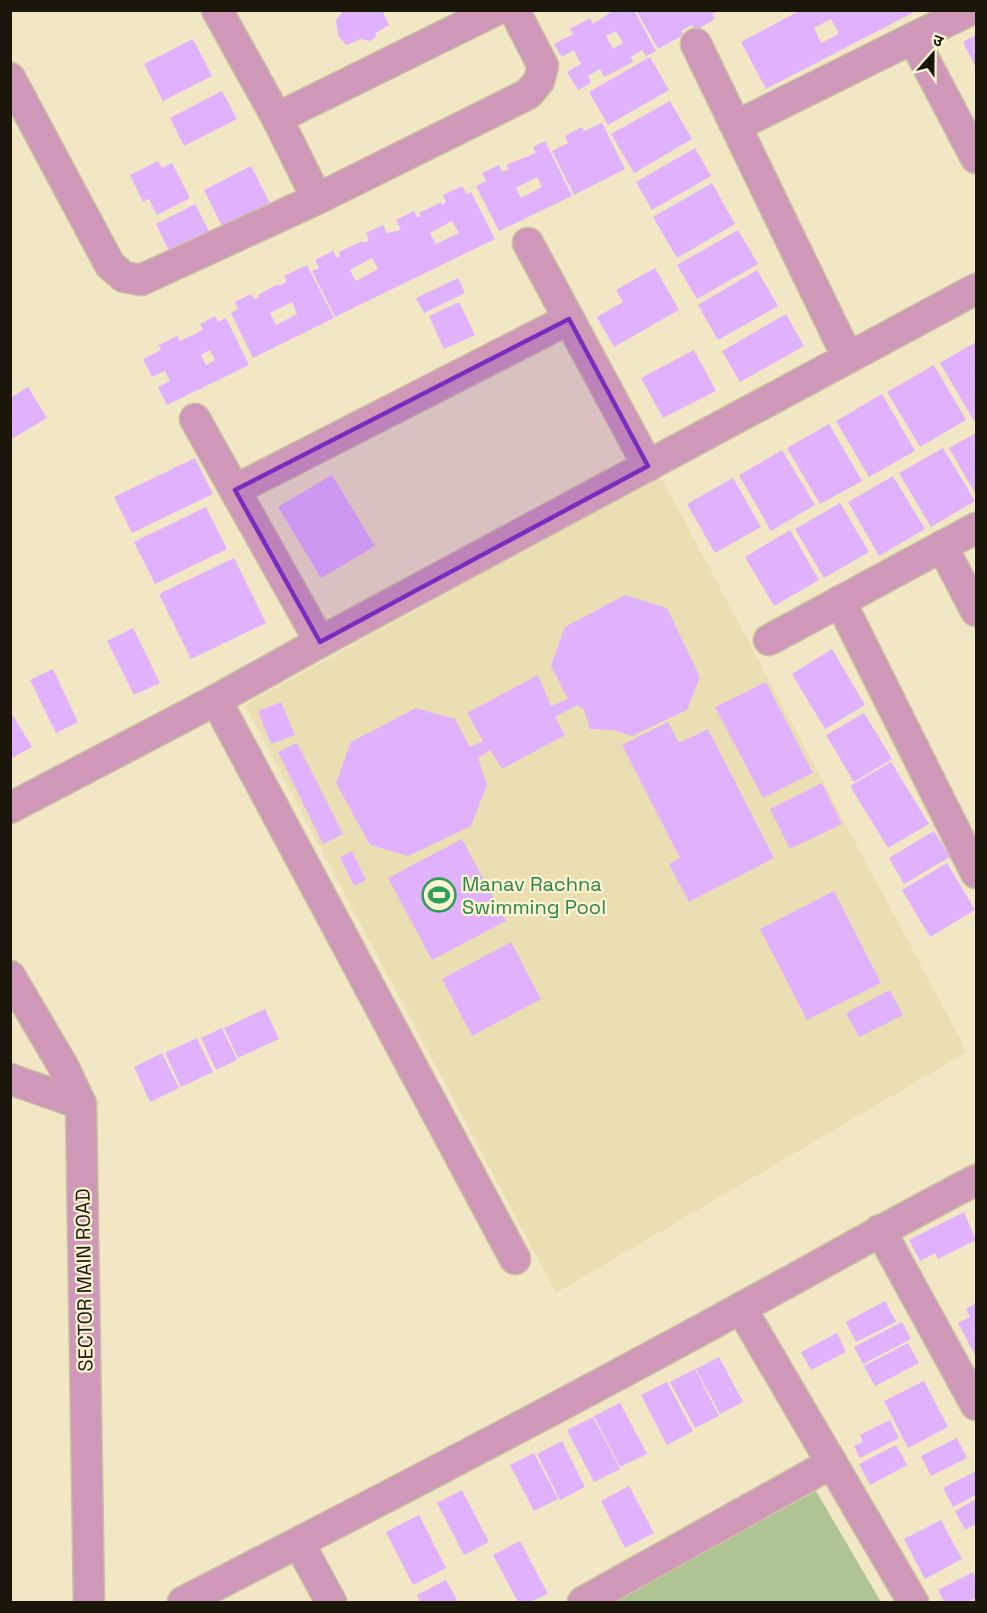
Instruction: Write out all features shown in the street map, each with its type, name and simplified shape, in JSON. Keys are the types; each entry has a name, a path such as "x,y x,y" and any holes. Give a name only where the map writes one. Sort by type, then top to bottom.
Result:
{"street":[{"path":"217,10 276,118 317,200"},
{"path":"276,118 496,10"},
{"path":"10,78 110,266 124,277 141,280 317,200 528,94 539,81 543,66 514,10"},
{"path":"736,126 970,10"},
{"path":"913,38 976,158"},
{"path":"696,44 848,358"},
{"path":"528,243 648,466"},
{"path":"10,808 216,700 976,289"},
{"path":"235,490 569,319"},
{"path":"195,418 320,642"},
{"path":"769,639 976,528"},
{"path":"942,546 976,611"},
{"path":"840,601 976,873"},
{"path":"216,700 515,1259"},
{"name":"SECTOR MAIN ROAD","path":"10,976 22,1020 63,1066 81,1104 89,1602"},
{"path":"10,1079 81,1104"},
{"path":"183,1602 299,1543 741,1308 880,1230 976,1180"},
{"path":"880,1230 976,1405"},
{"path":"741,1308 913,1602"},
{"path":"583,1602 832,1463"},
{"path":"299,1543 331,1602"}],"highlighted area":[{"path":"569,319 648,466 320,642 235,490"}],"shaded area":[{"path":"660,475 967,1052 556,1293 245,705"}],"green space":[{"path":"816,1491 881,1602 612,1602"}],"building":[{"path":"344,10 382,10 389,25 376,33 375,38 369,41 361,39 346,45 338,35 336,20"},
{"path":"614,10 634,10 656,51 646,56 642,50 631,57 633,62 604,77 600,69 588,76 591,83 578,90 567,72 581,64 574,50 562,57 554,44 573,34 570,29 590,18 593,24","holes":["616,31 623,43 613,49 606,36"]},
{"path":"636,10 719,10 712,14 715,19 695,31 692,25 681,31 683,35 658,49"},
{"path":"801,10 918,10 766,89 741,42","holes":["831,19 839,34 821,43 814,28"]},
{"path":"976,35 976,68 963,42"},
{"path":"193,39 212,76 163,101 144,64"},
{"path":"650,57 669,90 608,125 589,92"},
{"path":"222,91 237,119 184,146 170,118"},
{"path":"670,101 692,139 634,173 611,134"},
{"path":"602,123 625,169 574,195 552,151 568,143 565,136 582,127 584,131"},
{"path":"545,141 572,196 499,231 476,186 486,181 482,173 499,165 502,172 509,169 506,165 536,153 533,147","holes":["537,177 542,187 521,198 516,188"]},
{"path":"695,148 711,176 652,210 636,182"},
{"path":"158,161 162,168 172,163 190,198 157,215 149,199 143,202 130,175"},
{"path":"251,166 274,211 244,226 240,218 222,226 204,190"},
{"path":"712,183 735,224 677,258 653,217"},
{"path":"462,186 467,194 471,192 495,239 335,317 312,271 319,268 315,260 333,251 337,258 340,256 339,252 369,240 366,233 383,225 387,233 401,230 396,220 414,211 417,217 421,216 419,213 441,202 442,205 446,202 443,195","holes":["452,221 459,233 436,244 430,233","372,258 378,269 356,281 350,270"]},
{"path":"195,204 211,235 171,255 156,224"},
{"path":"738,230 758,264 697,299 677,265"},
{"path":"307,265 334,318 253,358 231,313 238,309 235,302 251,294 254,299 259,297 258,295 278,284 279,286 287,282 284,276","holes":["292,302 297,314 276,325 270,313"]},
{"path":"655,268 679,310 614,347 597,317 623,302 616,290"},
{"path":"757,270 778,306 718,340 698,305"},
{"path":"458,278 465,293 424,313 416,298"},
{"path":"459,302 475,335 444,349 429,316"},
{"path":"786,314 804,346 740,382 722,351"},
{"path":"215,316 218,322 226,318 249,365 167,405 158,387 170,381 165,371 152,377 143,359 161,350 159,345 177,336 180,341 203,330 200,324","holes":["210,350 215,360 206,365 201,355"]},
{"path":"976,342 976,419 974,421 940,363"},
{"path":"694,350 716,391 663,418 641,378"},
{"path":"934,365 966,420 920,447 887,392"},
{"path":"28,387 47,418 10,440 10,398"},
{"path":"882,394 915,451 869,477 836,421"},
{"path":"829,424 862,481 820,504 787,448"},
{"path":"976,433 976,495 949,448"},
{"path":"943,448 975,501 931,527 899,473"},
{"path":"782,450 815,505 771,531 739,475"},
{"path":"195,458 213,494 132,533 114,497"},
{"path":"332,475 375,546 321,578 278,507"},
{"path":"893,476 925,529 879,556 848,502"},
{"path":"733,478 761,527 715,553 687,504"},
{"path":"840,503 869,552 824,578 795,529"},
{"path":"206,507 227,549 155,584 134,542"},
{"path":"790,530 819,580 774,606 745,557"},
{"path":"234,558 266,623 191,659 159,594"},
{"path":"625,595 667,608 700,677 687,710 632,736 613,730 590,729 584,710 577,705 555,717 565,735 502,769 490,750 478,758 487,785 471,826 408,856 370,845 336,783 351,742 416,708 455,719 470,747 483,741 467,713 538,675 551,706 568,699 551,666 565,627"},
{"path":"133,628 160,683 134,695 107,641"},
{"path":"832,649 865,705 825,729 792,674"},
{"path":"53,669 78,722 56,733 30,680"},
{"path":"766,682 813,773 763,798 715,707"},
{"path":"281,702 295,735 271,744 258,711"},
{"path":"10,711 32,747 10,759"},
{"path":"864,713 892,759 854,782 826,735"},
{"path":"668,722 679,743 708,729 774,858 689,902 669,864 680,858 622,745"},
{"path":"297,743 343,834 323,844 278,752"},
{"path":"891,762 929,824 888,848 850,786"},
{"path":"822,783 842,824 790,849 770,809"},
{"path":"934,831 950,857 904,884 889,858"},
{"path":"462,839 506,921 432,960 388,878"},
{"path":"352,851 366,880 354,886 340,857"},
{"path":"947,863 975,910 930,937 902,890"},
{"path":"834,891 881,983 807,1020 760,929"},
{"path":"511,942 541,999 472,1036 442,979"},
{"path":"890,990 903,1015 859,1037 846,1013"},
{"path":"265,1009 279,1039 238,1058 224,1028"},
{"path":"222,1028 237,1060 216,1070 201,1038"},
{"path":"197,1038 213,1072 181,1087 165,1053"},
{"path":"162,1053 179,1088 150,1102 134,1067"},
{"path":"964,1212 976,1240 938,1259 935,1253 920,1261 909,1240"},
{"path":"885,1301 896,1322 856,1342 846,1322"},
{"path":"976,1303 976,1357 958,1323 970,1317 966,1309"},
{"path":"902,1322 911,1339 863,1364 854,1347"},
{"path":"837,1333 846,1352 811,1370 801,1352"},
{"path":"908,1343 919,1363 875,1386 864,1366"},
{"path":"719,1357 743,1402 720,1414 696,1369"},
{"path":"695,1369 719,1416 695,1428 670,1382"},
{"path":"924,1381 948,1427 908,1448 884,1401"},
{"path":"667,1382 693,1431 667,1445 641,1395"},
{"path":"620,1403 647,1454 620,1467 594,1416"},
{"path":"593,1417 620,1469 594,1482 567,1430"},
{"path":"890,1420 899,1438 860,1458 854,1446 863,1442 860,1435"},
{"path":"957,1438 967,1458 931,1476 921,1456"},
{"path":"562,1441 585,1487 560,1500 537,1454"},
{"path":"896,1445 907,1465 870,1485 859,1464"},
{"path":"534,1453 558,1499 534,1511 510,1465"},
{"path":"976,1471 976,1495 953,1507 943,1488"},
{"path":"629,1486 654,1533 625,1548 601,1501"},
{"path":"462,1490 489,1542 464,1555 437,1503"},
{"path":"976,1499 976,1524 965,1530 955,1511"},
{"path":"419,1515 446,1568 413,1585 386,1532"},
{"path":"941,1520 962,1559 925,1579 904,1539"},
{"path":"520,1541 548,1594 530,1602 518,1602 493,1555"},
{"path":"973,1572 976,1579 976,1598 967,1602 944,1602 938,1590"},
{"path":"446,1580 458,1602 420,1602 417,1595"}],"place":[{"name":"Manav Rachna Swimming Pool","path":"439,895"}]}
